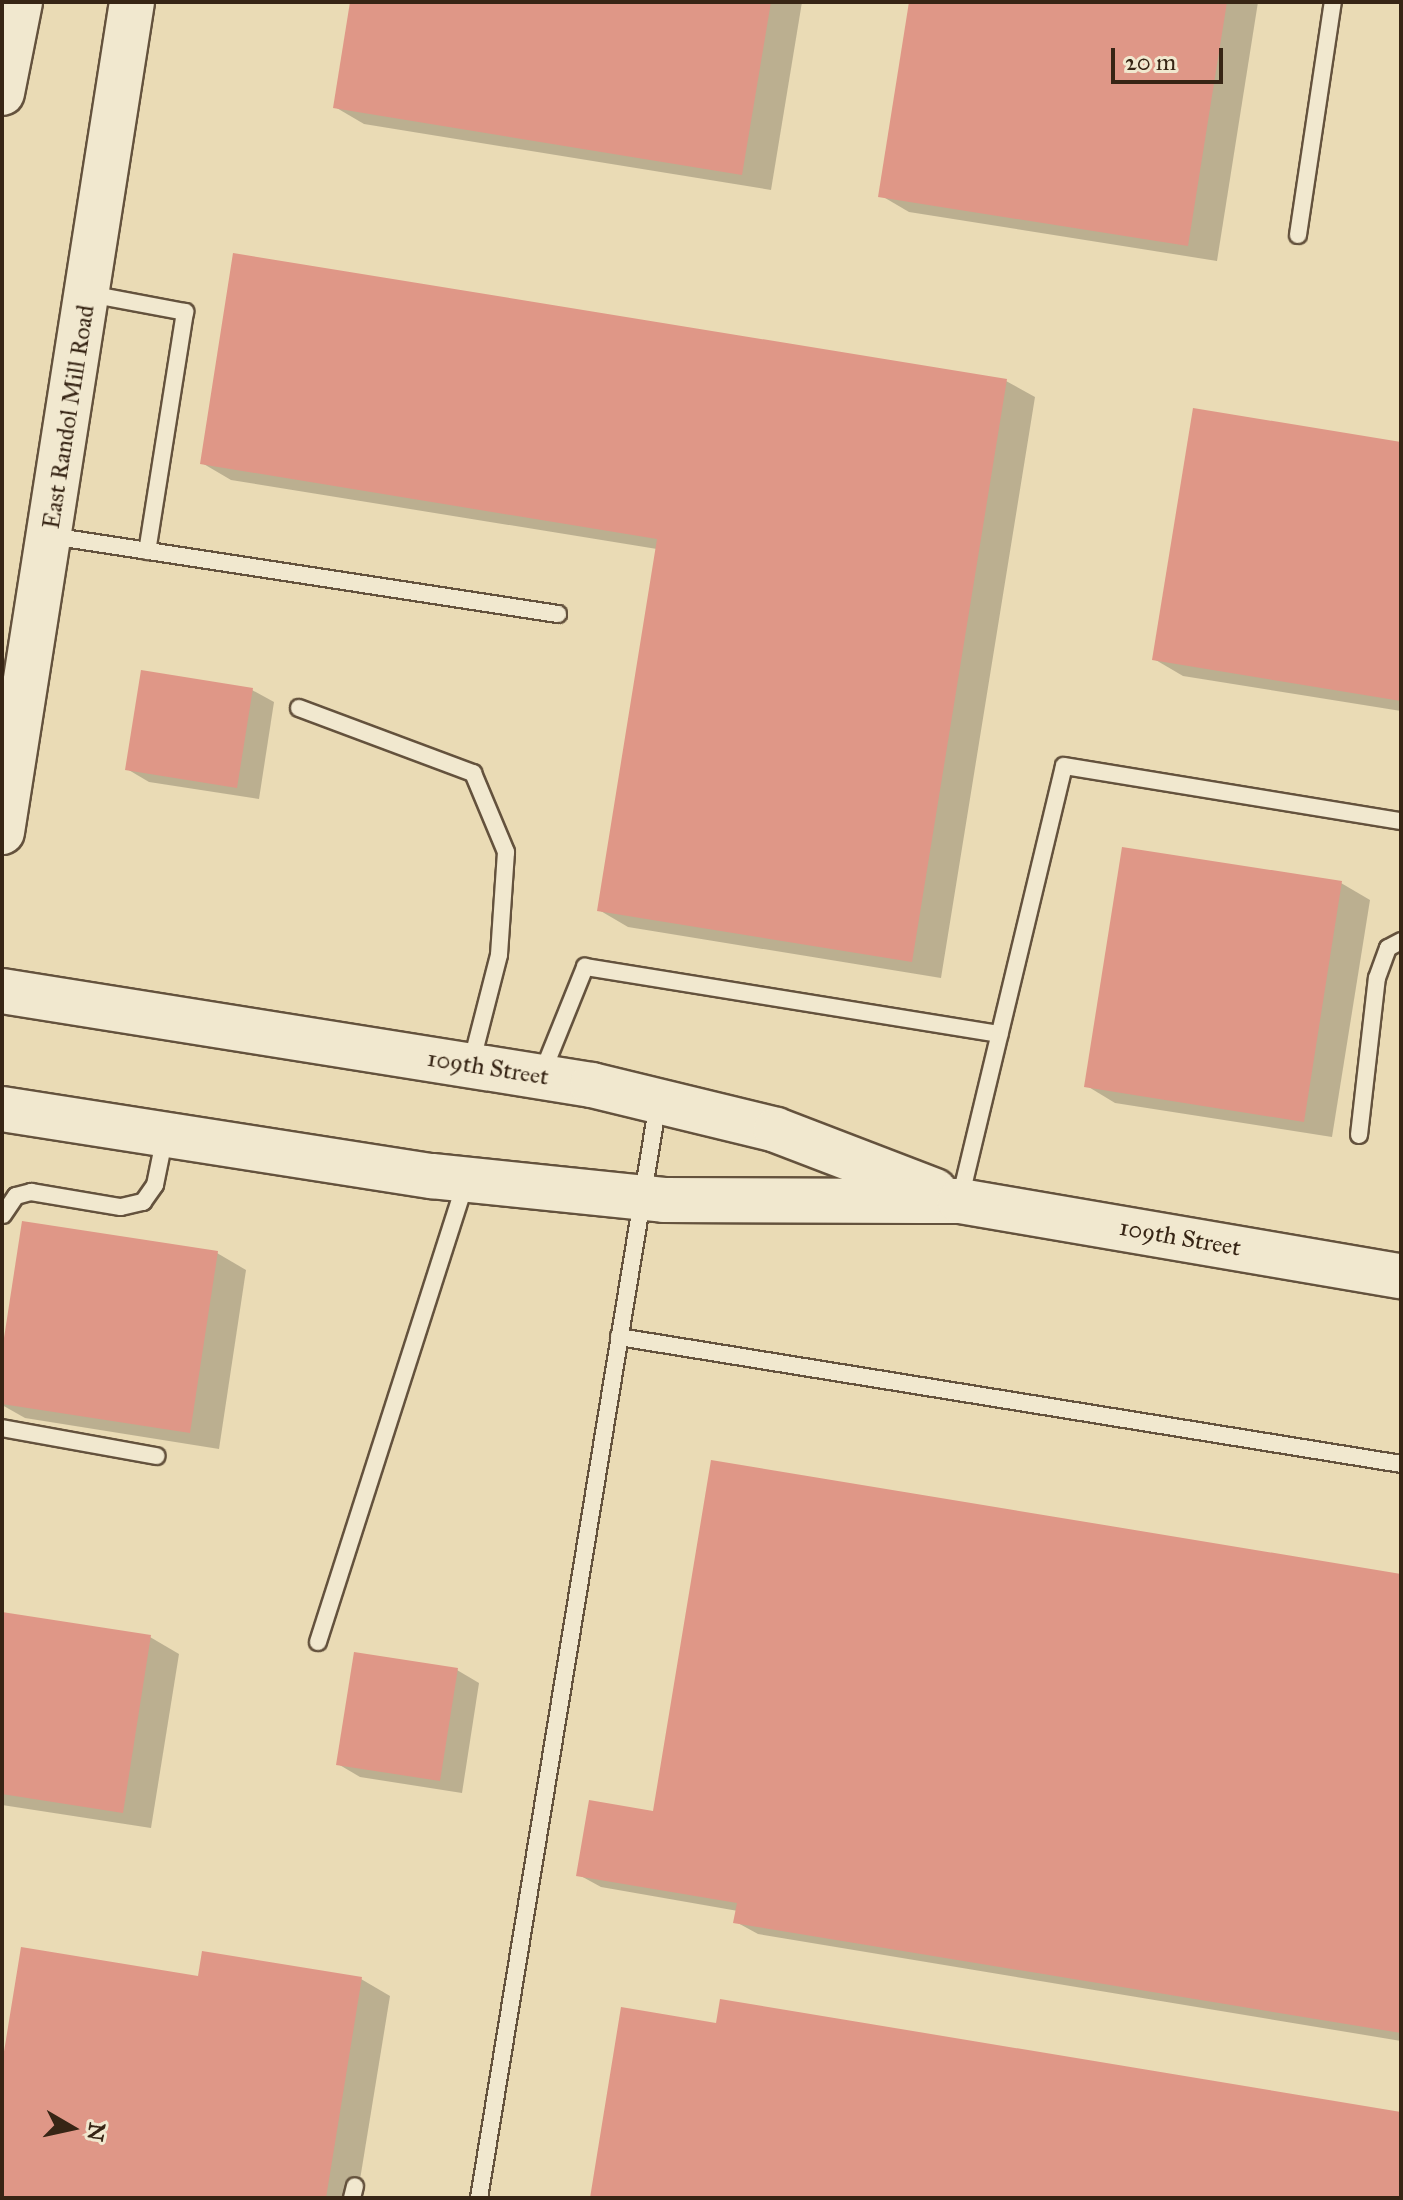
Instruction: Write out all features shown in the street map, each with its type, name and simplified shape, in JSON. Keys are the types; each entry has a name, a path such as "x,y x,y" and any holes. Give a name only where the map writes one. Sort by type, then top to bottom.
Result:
{"street":[{"path":"2,93 20,2"},
{"name":"East Randol Mill Road","path":"2,832 15,688 51,536 132,2"},
{"name":"109th Street","path":"2,991 541,1077 658,1101 776,1130 960,1201"},
{"name":"109th Street","path":"2,1109 467,1180 642,1198 960,1201 1401,1276"}],"lane":[{"path":"1298,235 1333,2"},
{"path":"88,294 185,312 147,551"},
{"path":"51,536 558,614"},
{"path":"299,708 473,773 506,852 499,955 471,1066"},
{"path":"960,1201 1064,766 1401,821"},
{"path":"1359,1135 1377,978 1388,948 1401,941"},
{"path":"541,1077 585,967 1000,1034"},
{"path":"479,2198 658,1101"},
{"path":"3,1215 16,1196 31,1192 121,1207 143,1202 155,1185 166,1134"},
{"path":"318,1642 467,1180"},
{"path":"619,1337 1401,1464"},
{"path":"2,1428 156,1456"}],"building":[{"path":"350,2 771,2 742,175 333,108"},
{"path":"909,2 1227,2 1188,246 878,197"},
{"path":"233,253 1007,379 912,962 597,911 657,539 200,464"},
{"path":"1193,408 1401,442 1401,701 1152,660"},
{"path":"141,670 253,688 237,788 125,770"},
{"path":"1122,847 1342,881 1304,1122 1084,1087"},
{"path":"22,1221 218,1251 190,1433 2,1404 2,1351"},
{"path":"711,1460 1401,1574 1401,2033 733,1923 737,1903 576,1876 589,1800 653,1811"},
{"path":"2,1612 151,1635 123,1813 2,1794"},
{"path":"354,1652 458,1668 440,1781 336,1765"},
{"path":"21,1947 198,1976 202,1951 362,1977 326,2198 2,2198 2,2064"},
{"path":"720,1999 1401,2112 1401,2198 590,2198 621,2007 716,2023"}]}
